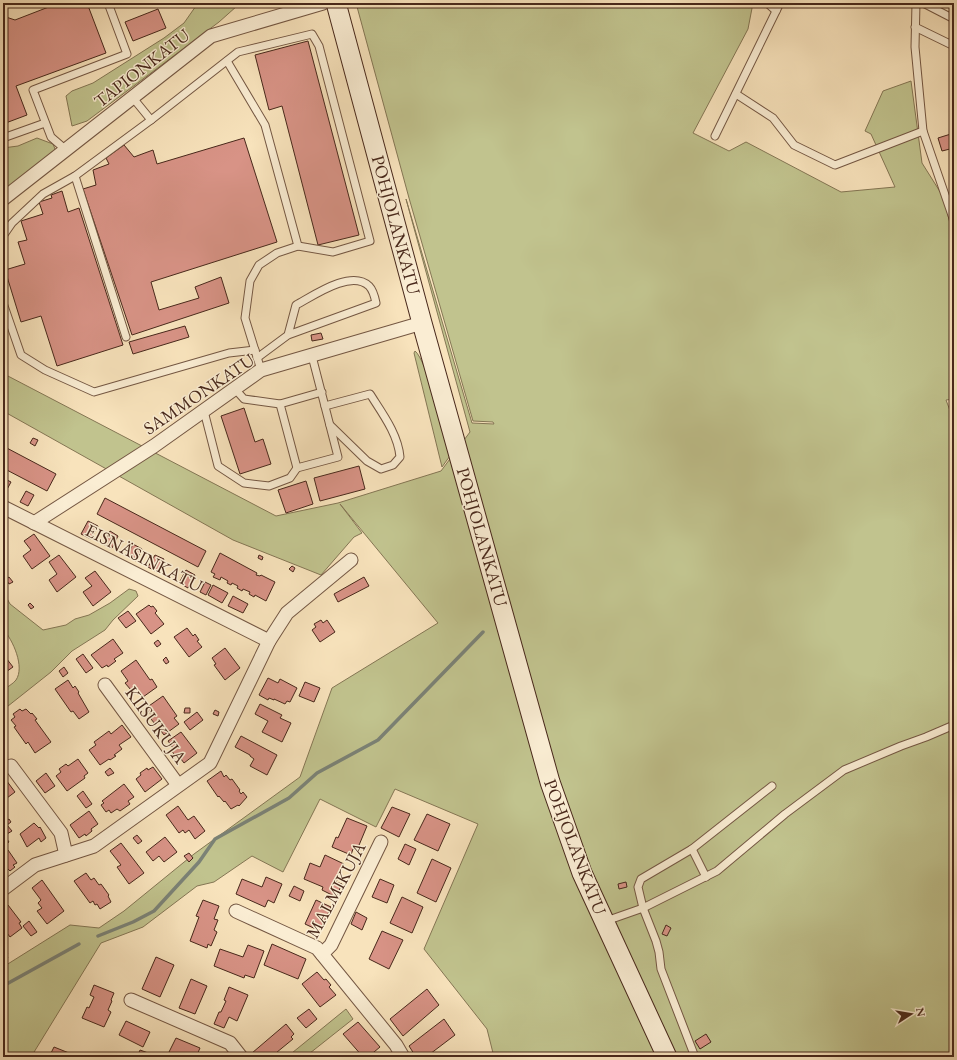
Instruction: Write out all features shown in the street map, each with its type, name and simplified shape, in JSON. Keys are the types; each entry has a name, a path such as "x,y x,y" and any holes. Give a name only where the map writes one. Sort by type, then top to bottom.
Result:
{"main road":[{"name":"POHJOLANKATU","path":"336,3 422,323 550,782 582,873 667,1057"}],"street":[{"name":"TAPIONKATU","path":"3,199 211,36 323,3"},
{"name":"SAMMONKATU","path":"34,523 154,446 204,411 235,389 259,364 312,356 422,323"},
{"name":"EISNÄSINKATU","path":"3,507 269,641"},
{"path":"3,889 35,865 94,846 210,763 269,641 287,613 351,560"},
{"name":"KIISUKUJA","path":"105,686 178,785"},
{"path":"11,766 61,833 66,855"},
{"name":"MALMIKUJA","path":"322,954 332,945 381,842"},
{"path":"236,911 317,948 396,1045 403,1057"},
{"path":"131,1000 230,1043 241,1057"}],"lane":[{"path":"66,150 51,137 33,90 127,54 108,3"},
{"path":"767,3 776,11"},
{"path":"715,136 780,3"},
{"path":"916,3 915,47 923,131 954,221"},
{"path":"923,3 954,19"},
{"path":"915,26 954,46"},
{"path":"3,236 12,223 43,194 76,176 238,52 312,34 319,46 370,241 332,252 298,246 277,253 259,265 250,281 245,318 259,364 288,335 376,303 371,287 365,283 358,280 340,282 296,305 288,335"},
{"path":"227,61 265,125 298,246"},
{"path":"736,94 774,118 794,145 834,165 923,131"},
{"path":"133,98 151,120"},
{"path":"3,138 46,123"},
{"path":"76,176 126,337"},
{"path":"3,303 21,355 45,370 94,392 229,353 255,350"},
{"path":"204,411 218,466 244,483 269,486 290,478 297,468 338,457 312,356"},
{"path":"235,389 244,399 280,404 322,392"},
{"path":"325,406 370,394 383,413 395,437 399,448 400,457 393,465 382,469 367,461 330,425"},
{"path":"280,404 297,468"},
{"path":"604,922 643,908 717,871 785,814 844,770 954,725"},
{"path":"694,1057 661,969 656,941 643,908 638,887 641,878 692,849 772,786"},
{"path":"692,849 706,877"}],"green space":[{"path":"198,3 236,3 237,6 219,22 87,121 72,126 66,96 72,91 93,83 164,38 184,23"},
{"path":"356,3 753,3 748,29 693,133 729,151 746,142 841,192 895,187 871,134 865,131 883,91 911,81 922,163 944,198 954,241 954,399 946,400 954,421 954,1057 494,1057 487,1029 424,949 478,824 395,789 376,827 320,799 283,872 252,856 214,882 197,886 143,927 101,943 31,1057 3,1057 3,967 70,925 99,928 124,911 194,854 300,777 332,688 438,623 340,504 362,533 354,537 321,575 233,540 3,411 3,365 6,375 276,516 338,503 441,471 470,432 406,199 472,423 494,424 493,422 473,421 409,198"},
{"path":"37,138 53,144 57,154 3,195 3,148 18,146"},
{"path":"415,351 420,357 425,368 452,453 442,467 414,353"},
{"path":"129,589 136,591 138,596 113,620 105,630 72,651 51,672 3,710 3,690 16,680 19,668 17,654 11,640 3,629 3,591 10,604 43,630 66,625 75,619 89,615 110,603"},
{"path":"346,1009 353,1019 305,1057 287,1057"}],"building":[{"path":"59,3 87,3 106,53 16,86 27,115 3,124 3,10 6,17 15,20"},
{"path":"158,9 166,28 133,41 125,22"},
{"path":"308,41 359,235 318,245 282,106 269,110 255,55"},
{"path":"954,133 954,148 942,151 938,138"},
{"path":"244,138 277,242 151,282 159,310 199,298 195,287 221,277 229,303 132,335 83,189 96,185 93,170 109,164 106,158 124,145 134,157 153,150 157,164"},
{"path":"62,191 68,212 79,208 123,345 57,366 41,316 21,322 5,270 25,264 18,242 27,240 21,221 43,214 39,202 52,198 51,195"},
{"path":"185,326 189,337 133,354 129,342"},
{"path":"321,333 323,339 312,341 311,335"},
{"path":"244,408 255,442 263,439 271,464 240,474 221,416"},
{"path":"33,438 38,440 35,446 30,443"},
{"path":"3,446 56,474 47,491 3,468"},
{"path":"359,466 365,489 320,501 314,478"},
{"path":"3,478 11,482 4,495 3,494"},
{"path":"306,481 313,504 286,513 278,490"},
{"path":"26,491 34,495 28,506 20,502"},
{"path":"105,498 206,551 198,567 97,514"},
{"path":"88,521 98,526 91,539 81,534"},
{"path":"110,531 118,536 112,548 103,544"},
{"path":"34,534 50,556 32,569 23,556 31,550 24,541"},
{"path":"133,544 142,549 136,561 127,556"},
{"path":"220,553 257,573 256,575 261,575 275,582 266,601 255,595 254,597 249,594 250,592 243,589 242,591 237,588 238,586 232,583 231,585 227,583 228,581 221,577 220,580 213,577 215,574 211,572"},
{"path":"59,555 76,577 57,592 49,580 57,574 49,562"},
{"path":"155,555 164,559 157,572 148,567"},
{"path":"259,555 263,557 262,560 258,558"},
{"path":"292,566 295,568 293,572 289,569"},
{"path":"186,570 195,575 188,588 179,583"},
{"path":"95,571 111,592 93,606 83,592 92,586 85,578"},
{"path":"9,577 13,582 9,584 6,579"},
{"path":"364,577 369,586 338,602 334,594"},
{"path":"205,582 211,585 206,595 200,592"},
{"path":"213,585 228,593 222,603 208,595"},
{"path":"233,596 248,604 243,613 228,606"},
{"path":"30,603 34,607 31,609 28,605"},
{"path":"149,605 151,607 153,606 157,611 155,613 164,624 151,634 136,614"},
{"path":"128,611 136,621 126,628 118,618"},
{"path":"321,620 323,623 327,620 335,632 320,642 312,630 316,627 314,624"},
{"path":"187,628 193,636 195,634 199,640 197,641 202,647 189,657 174,637"},
{"path":"113,639 123,653 114,659 116,661 108,667 107,665 102,668 91,655"},
{"path":"158,640 161,644 157,647 154,643"},
{"path":"225,648 240,668 225,680 214,665 216,664 212,658"},
{"path":"3,654 13,667 3,674"},
{"path":"83,654 93,668 86,673 76,659"},
{"path":"166,657 169,662 166,664 163,660"},
{"path":"136,660 150,680 152,679 157,687 143,697 139,693 137,694 133,688 131,690 125,683 128,681 121,671"},
{"path":"64,667 68,673 63,677 59,671"},
{"path":"268,678 278,683 280,679 297,688 290,702 287,701 285,704 274,699 269,698 268,700 259,695"},
{"path":"68,680 73,688 75,686 79,692 78,693 89,712 79,719 73,711 71,712 55,689"},
{"path":"305,682 320,688 314,702 299,696"},
{"path":"163,696 177,716 174,718 179,724 164,735 158,727 163,724 160,720 155,724 151,719 153,717 146,708"},
{"path":"260,704 282,715 280,718 291,723 282,742 262,732 268,721 255,714"},
{"path":"185,708 190,708 190,713 184,713"},
{"path":"20,709 22,711 26,709 31,714 32,713 37,719 35,720 51,742 35,753 28,742 26,744 11,720 15,717 13,714"},
{"path":"215,710 219,712 218,716 213,714"},
{"path":"197,712 203,720 190,730 184,722"},
{"path":"122,725 131,737 119,745 122,749 114,755 116,756 100,765 89,750 96,745 94,742 109,731 111,734"},
{"path":"181,732 197,753 184,763 178,755 176,757 171,750 173,748 168,741"},
{"path":"241,736 277,755 267,775 250,766 254,759 250,755 235,747"},
{"path":"78,759 88,773 84,776 85,778 67,791 56,776 61,772 59,769 66,764 68,766"},
{"path":"153,767 162,779 145,792 136,779 141,775 140,773 147,768 148,770"},
{"path":"110,768 114,773 108,776 105,772"},
{"path":"221,771 224,777 226,775 230,780 232,779 240,790 239,791 241,794 243,792 247,797 239,806 238,805 231,809 225,801 224,802 219,796 218,797 207,781"},
{"path":"46,773 55,786 45,793 36,781"},
{"path":"3,776 15,792 3,801"},
{"path":"124,784 134,797 128,801 130,804 120,811 117,809 111,813 109,810 106,812 101,805 104,803 102,801"},
{"path":"83,791 92,804 86,808 77,796"},
{"path":"178,806 188,820 194,816 205,831 195,839 189,830 185,833 183,830 179,833 166,815"},
{"path":"392,807 410,814 399,837 381,828"},
{"path":"89,811 98,824 91,829 92,831 86,836 85,834 79,838 70,825"},
{"path":"427,814 450,824 438,851 414,840"},
{"path":"347,818 367,826 357,850 353,849 351,855 332,847"},
{"path":"9,819 11,822 7,825 12,831 7,834 3,829 3,823"},
{"path":"34,823 39,828 40,827 46,838 41,842 39,838 27,847 20,834"},
{"path":"3,833 9,842 3,846"},
{"path":"137,835 142,841 138,844 133,838"},
{"path":"165,837 177,852 164,862 159,856 153,861 146,852"},
{"path":"121,843 144,873 129,884 117,867 121,865 110,851"},
{"path":"405,844 416,849 409,865 398,859"},
{"path":"8,850 17,863 13,865 15,867 10,871 8,869 3,873 3,854"},
{"path":"189,853 193,858 189,862 184,856"},
{"path":"325,855 344,864 336,882 342,884 336,897 322,890 323,887 304,879 310,863 320,867"},
{"path":"432,859 451,868 436,902 417,893"},
{"path":"86,873 91,880 94,878 99,885 101,884 109,895 108,896 111,902 100,909 93,901 90,903 74,881"},
{"path":"266,877 282,884 274,903 268,900 265,907 236,894 242,879 262,887"},
{"path":"380,879 394,885 387,903 372,897"},
{"path":"42,880 64,911 47,924 37,911 42,908 38,903 41,900 32,888"},
{"path":"626,882 627,887 619,889 618,884"},
{"path":"294,886 304,891 300,901 289,896"},
{"path":"402,897 423,907 412,933 390,923"},
{"path":"203,900 219,906 214,919 218,920 214,930 217,932 211,946 208,944 207,948 190,941 199,917 196,916"},
{"path":"316,900 331,907 320,931 305,924"},
{"path":"8,905 21,922 19,923 22,928 10,937 7,933 3,936 3,909"},
{"path":"356,912 367,918 362,930 351,924"},
{"path":"29,921 37,932 31,936 23,926"},
{"path":"666,925 671,928 667,936 662,934"},
{"path":"382,931 403,940 389,969 369,959"},
{"path":"272,944 306,959 298,979 264,965"},
{"path":"248,945 264,951 254,978 245,975 244,978 214,966 220,949 243,957"},
{"path":"3,948 8,954 6,955 8,958 3,962"},
{"path":"156,957 174,965 160,997 142,989"},
{"path":"317,972 331,985 329,987 336,995 320,1007 302,984"},
{"path":"191,979 207,986 195,1014 179,1008"},
{"path":"94,985 114,993 108,1010 111,1012 104,1027 82,1018 94,997 90,995"},
{"path":"229,987 248,995 237,1021 229,1017 224,1028 214,1024 226,1001 224,1000"},
{"path":"427,989 439,1005 403,1036 390,1019"},
{"path":"309,1009 317,1019 306,1028 297,1018"},
{"path":"444,1019 455,1035 426,1057 416,1057 409,1046"},
{"path":"126,1021 150,1032 143,1047 119,1035"},
{"path":"358,1022 380,1047 368,1057 363,1057 343,1034"},
{"path":"286,1024 294,1034 291,1037 293,1039 271,1057 255,1057 252,1053"},
{"path":"706,1034 711,1042 700,1049 695,1041"},
{"path":"176,1038 200,1048 196,1057 180,1057 169,1052"},
{"path":"54,1047 69,1053 68,1057 49,1057"},
{"path":"140,1050 151,1054 150,1057 137,1057"}],"waterway":[{"path":"98,936 133,922 154,911 199,862 215,839 289,798 317,773 378,740 483,632"},
{"path":"3,986 79,944"}]}
